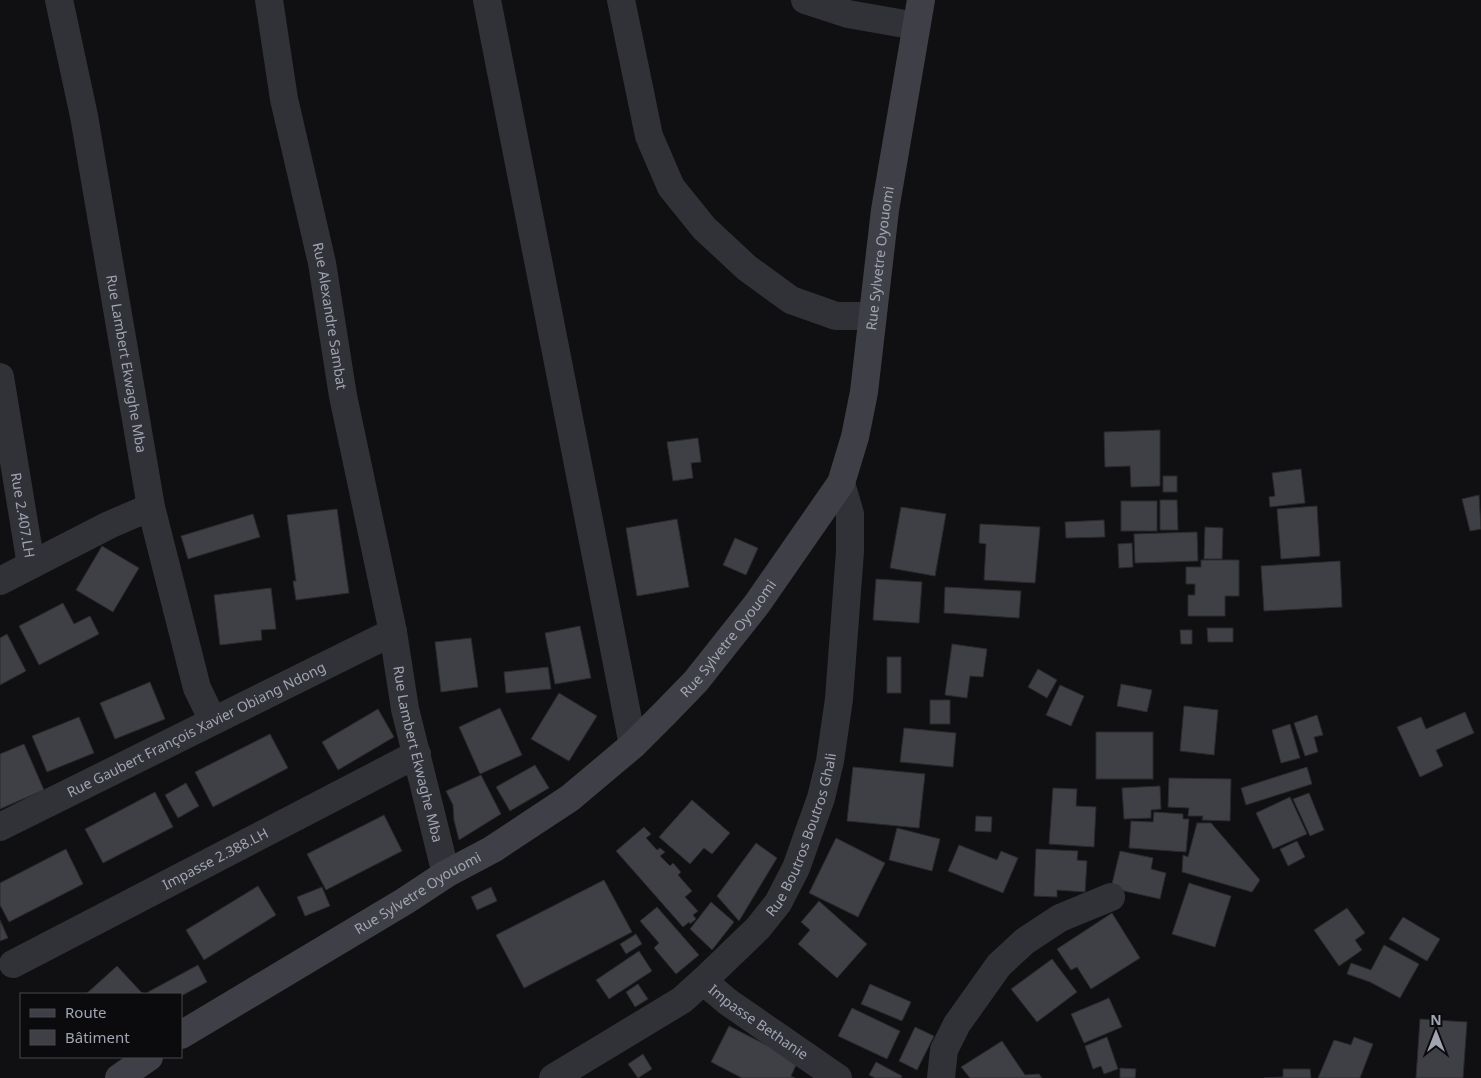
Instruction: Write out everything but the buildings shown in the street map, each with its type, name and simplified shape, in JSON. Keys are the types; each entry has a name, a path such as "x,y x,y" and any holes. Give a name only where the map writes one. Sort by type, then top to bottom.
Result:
{"street":[{"name":"Rue Lambert Ekwaghe Mba","path":"60,0 84,116 151,507 197,688 213,721"},
{"name":"Rue Alexandre Sambat","path":"269,0 284,99 322,263 343,396 393,632"},
{"path":"486,0 633,744"},
{"path":"621,0 648,136 671,187 704,228 747,268 791,300 836,316 871,316"},
{"path":"805,0 848,14 916,26"},
{"name":"Rue Sylvetre Oyouomi","path":"182,1034 446,874 493,849 570,798 633,744 696,681 773,581 841,483 855,437 864,392 871,316 885,210 921,0"},
{"name":"Rue 2.407.LH","path":"0,377 31,565"},
{"name":"Rue Boutros Boutros Ghali","path":"553,1078 682,1000 704,982 758,928 778,903 796,868 821,798 830,761 839,699 850,551 850,514 841,483"},
{"path":"0,581 109,525 151,507"},
{"name":"Rue Lambert Ekwaghe Mba","path":"393,632 405,709 446,874"},
{"name":"Rue Gaubert François Xavier Obiang Ndong","path":"0,827 393,632"},
{"name":"Impasse 2.388.LH","path":"13,964 417,754"},
{"path":"941,1078 944,1050 957,1024 999,965 1026,941 1060,918 1111,897"},
{"name":"Impasse Bethanie","path":"704,982 728,1002 838,1078"},
{"path":"120,1078 148,1058"}]}
